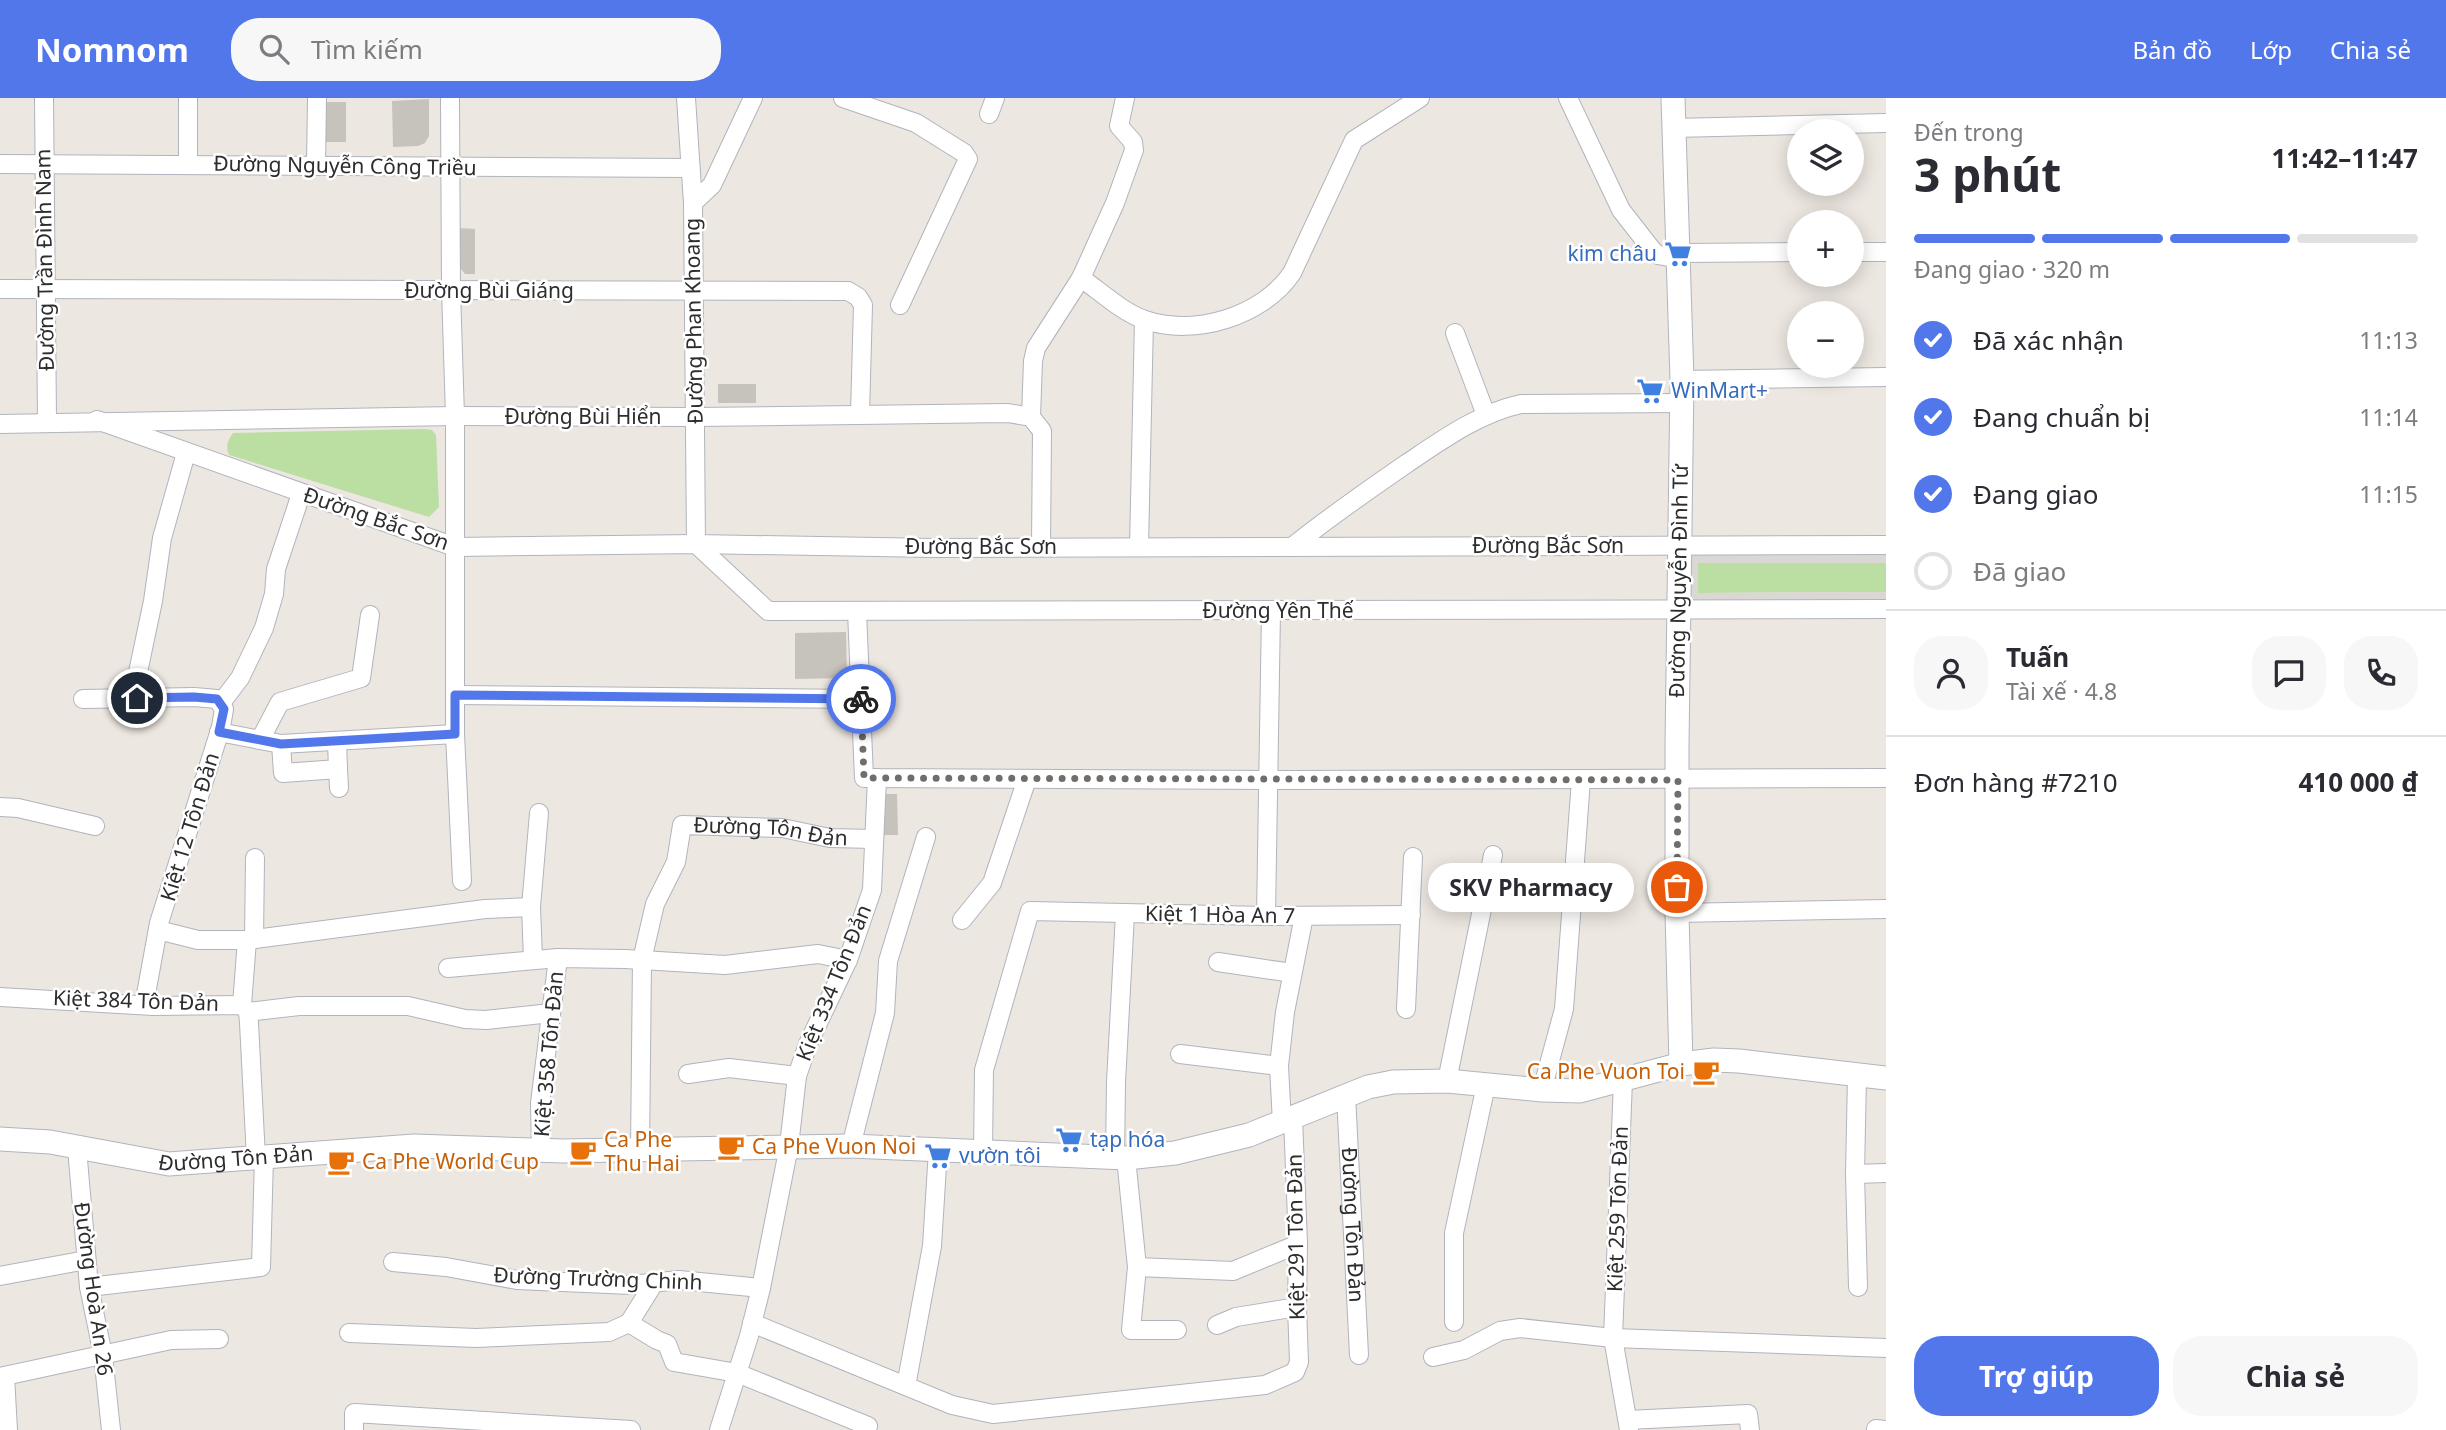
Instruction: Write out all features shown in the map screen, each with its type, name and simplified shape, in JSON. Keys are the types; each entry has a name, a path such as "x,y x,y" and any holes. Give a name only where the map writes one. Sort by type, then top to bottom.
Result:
{"street":[{"name":"Đường Trần Đình Nam","path":"44,98 47,421"},
{"path":"188,98 188,164"},
{"path":"316,166 317,98"},
{"path":"450,98 455,416 455,734 462,881"},
{"name":"Đường Phan Khoang","path":"686,98 693,203 695,292 696,544"},
{"path":"693,203 712,185 753,98"},
{"path":"843,98 916,123 964,153 968,159 900,305"},
{"path":"1041,547 1042,430 1031,417 1034,353 1081,278 1115,203 1134,150 1133,142 1119,126 1125,98"},
{"path":"1081,278 1131,314 1144,320 1180,325 1203,324 1243,312 1271,297 1282,288 1292,273 1354,140 1420,98"},
{"path":"1568,98 1621,210 1658,255 1787,252"},
{"name":"Đường Nguyễn Đình Tứ","path":"1673,98 1682,380 1677,913 1681,1064"},
{"path":"1674,128 1886,124"},
{"name":"Đường Nguyễn Công Triều","path":"0,164 690,168"},
{"path":"1864,252 1886,251"},
{"name":"Đường Bùi Giáng","path":"0,289 848,291 858,297 863,305 860,414"},
{"path":"1139,547 1144,320"},
{"path":"1455,333 1486,415"},
{"path":"1682,380 1886,377"},
{"path":"1292,547 1337,511 1437,443 1486,415 1504,408 1521,404 1682,403"},
{"name":"Đường Bùi Hiển","path":"0,424 47,421 455,416 696,418 1008,413 1031,417"},
{"name":"Đường Bắc Sơn","path":"97,421 455,547 696,544 1292,547 1679,555 1886,545"},
{"path":"137,698 137,677 153,601 162,538 186,453"},
{"path":"83,699 194,697 217,699 221,703 240,678 264,628 274,594 276,569 301,494"},
{"name":"Đường Yên Thế","path":"696,544 768,611 1271,611 1680,603 1886,609"},
{"path":"857,611 864,778 1886,778"},
{"path":"1266,916 1271,611"},
{"path":"260,740 280,702 360,678 370,615"},
{"path":"455,695 861,699"},
{"name":"Kiệt 12 Tôn Đản","path":"144,1005 158,930 219,732 224,709 221,703"},
{"path":"219,732 281,744 455,734"},
{"path":"337,741 339,788"},
{"path":"281,744 283,773 338,769"},
{"name":"Kiệt 334 Tôn Đản","path":"719,1430 761,1288 789,1146 797,1076 808,1044 848,960 872,890 877,778"},
{"path":"962,920 992,883 1027,779"},
{"path":"1542,1090 1563,1009 1581,780"},
{"path":"0,807 18,808 95,826"},
{"path":"533,959 531,907 538,813"},
{"name":"Đường Tôn Đản","path":"642,960 655,904 676,862 682,825 782,828 830,838 874,839"},
{"path":"851,1146 885,1013 888,961 926,837"},
{"path":"1447,1080 1493,855"},
{"path":"1406,1009 1413,857"},
{"path":"255,858 245,1008 408,1006 465,1019 486,1020 551,1013"},
{"path":"158,930 198,940 251,940 485,909 531,907"},
{"path":"1677,913 1886,909"},
{"name":"Kiệt 1 Hòa An 7","path":"983,1152 984,1070 1030,911 1266,916 1411,915"},
{"path":"1125,914 1116,1082 1120,1158 1137,1267 1131,1330 1177,1330"},
{"name":"Kiệt 291 Tôn Đản","path":"906,1386 971,1411 1004,1413 1265,1385 1294,1372 1299,1362 1298,1244 1287,1120 1279,1066 1285,1012 1304,916"},
{"path":"448,968 558,958 725,965 818,954 848,960"},
{"name":"Kiệt 358 Tôn Đản","path":"541,1151 540,1103 558,958"},
{"path":"640,1151 642,960"},
{"path":"1218,962 1293,973"},
{"name":"Kiệt 384 Tôn Đản","path":"0,997 245,1008 260,1157 261,1267 89,1287"},
{"path":"1180,1054 1279,1066"},
{"name":"Đường Tôn Đản","path":"0,1139 50,1142 169,1164 388,1146 640,1151 851,1146 1120,1158 1175,1153 1215,1144 1287,1120 1368,1087 1393,1082 1447,1080 1542,1090 1580,1091 1681,1064 1706,1061 1740,1061 1886,1079"},
{"path":"688,1074 729,1068 797,1076"},
{"path":"1857,1076 1855,1174 1858,1287"},
{"name":"Kiệt 259 Tôn Đản","path":"1623,1080 1614,1338 1629,1425"},
{"path":"1454,1322 1454,1233 1486,1084"},
{"name":"Đường Tôn Đản","path":"1346,1095 1359,1355"},
{"name":"Đường Hoà An 26","path":"77,1148 89,1287 103,1356 111,1430"},
{"path":"752,1323 906,1386 932,1246 938,1150"},
{"path":"1855,1174 1886,1173"},
{"path":"1137,1267 1233,1271 1298,1244"},
{"path":"0,1276 86,1260"},
{"name":"Đường Trường Chinh","path":"393,1262 446,1267 517,1280 631,1284 679,1280 761,1288"},
{"path":"349,1333 476,1338 609,1332 629,1323 654,1283"},
{"path":"1217,1325 1236,1317 1297,1307"},
{"name":"Đường Trường Chinh","path":"629,1323 667,1344 674,1362 737,1373 868,1426"},
{"path":"1433,1357 1464,1350 1509,1328 1614,1338 1886,1348"},
{"path":"8,1430 2,1376 171,1340 219,1339"},
{"path":"354,1430 354,1413 631,1430"},
{"path":"1629,1425 1748,1414 1750,1430"},
{"path":"1876,1429 1886,1430"}],"green space":[{"path":"432,430 436,435 439,507 429,517 229,455 227,449 233,433"},
{"path":"1698,563 1886,563 1886,592 1698,593"}],"shaded area":[{"path":"1886,553 1886,563 1698,563 1698,593 1886,592 1886,600 1695,602 1691,597 1692,554"}],"building":[{"path":"429,99 429,136 425,143 418,146 393,147 392,101"},
{"path":"326,102 346,102 346,142 325,142"},
{"path":"458,228 475,229 475,274 465,274 457,264"},
{"path":"718,384 756,384 756,403 718,403"},
{"path":"846,632 847,678 795,679 795,633"},
{"path":"882,794 897,794 898,835 882,835"}],"way so far":[{"path":"861,699 864,778 1678,780 1677,887"}],"place":[{"name":"kim châu","path":"1678,254"},
{"name":"WinMart+","path":"1650,391"},
{"name":"SKV Pharmacy","path":"1677,887"},
{"name":"Ca Phe Vuon Toi","path":"1706,1072"},
{"name":"tạp hóa","path":"1069,1140"},
{"name":"Ca Phe Vuon Noi","path":"731,1147"},
{"name":"Ca Phe Thu Hai","path":"583,1152"},
{"name":"vườn tôi","path":"938,1156"},
{"name":"Ca Phe World Cup","path":"341,1162"}],"route":[{"path":"137,698 217,699 224,709 219,732 281,744 455,734 455,695 861,699"}]}
